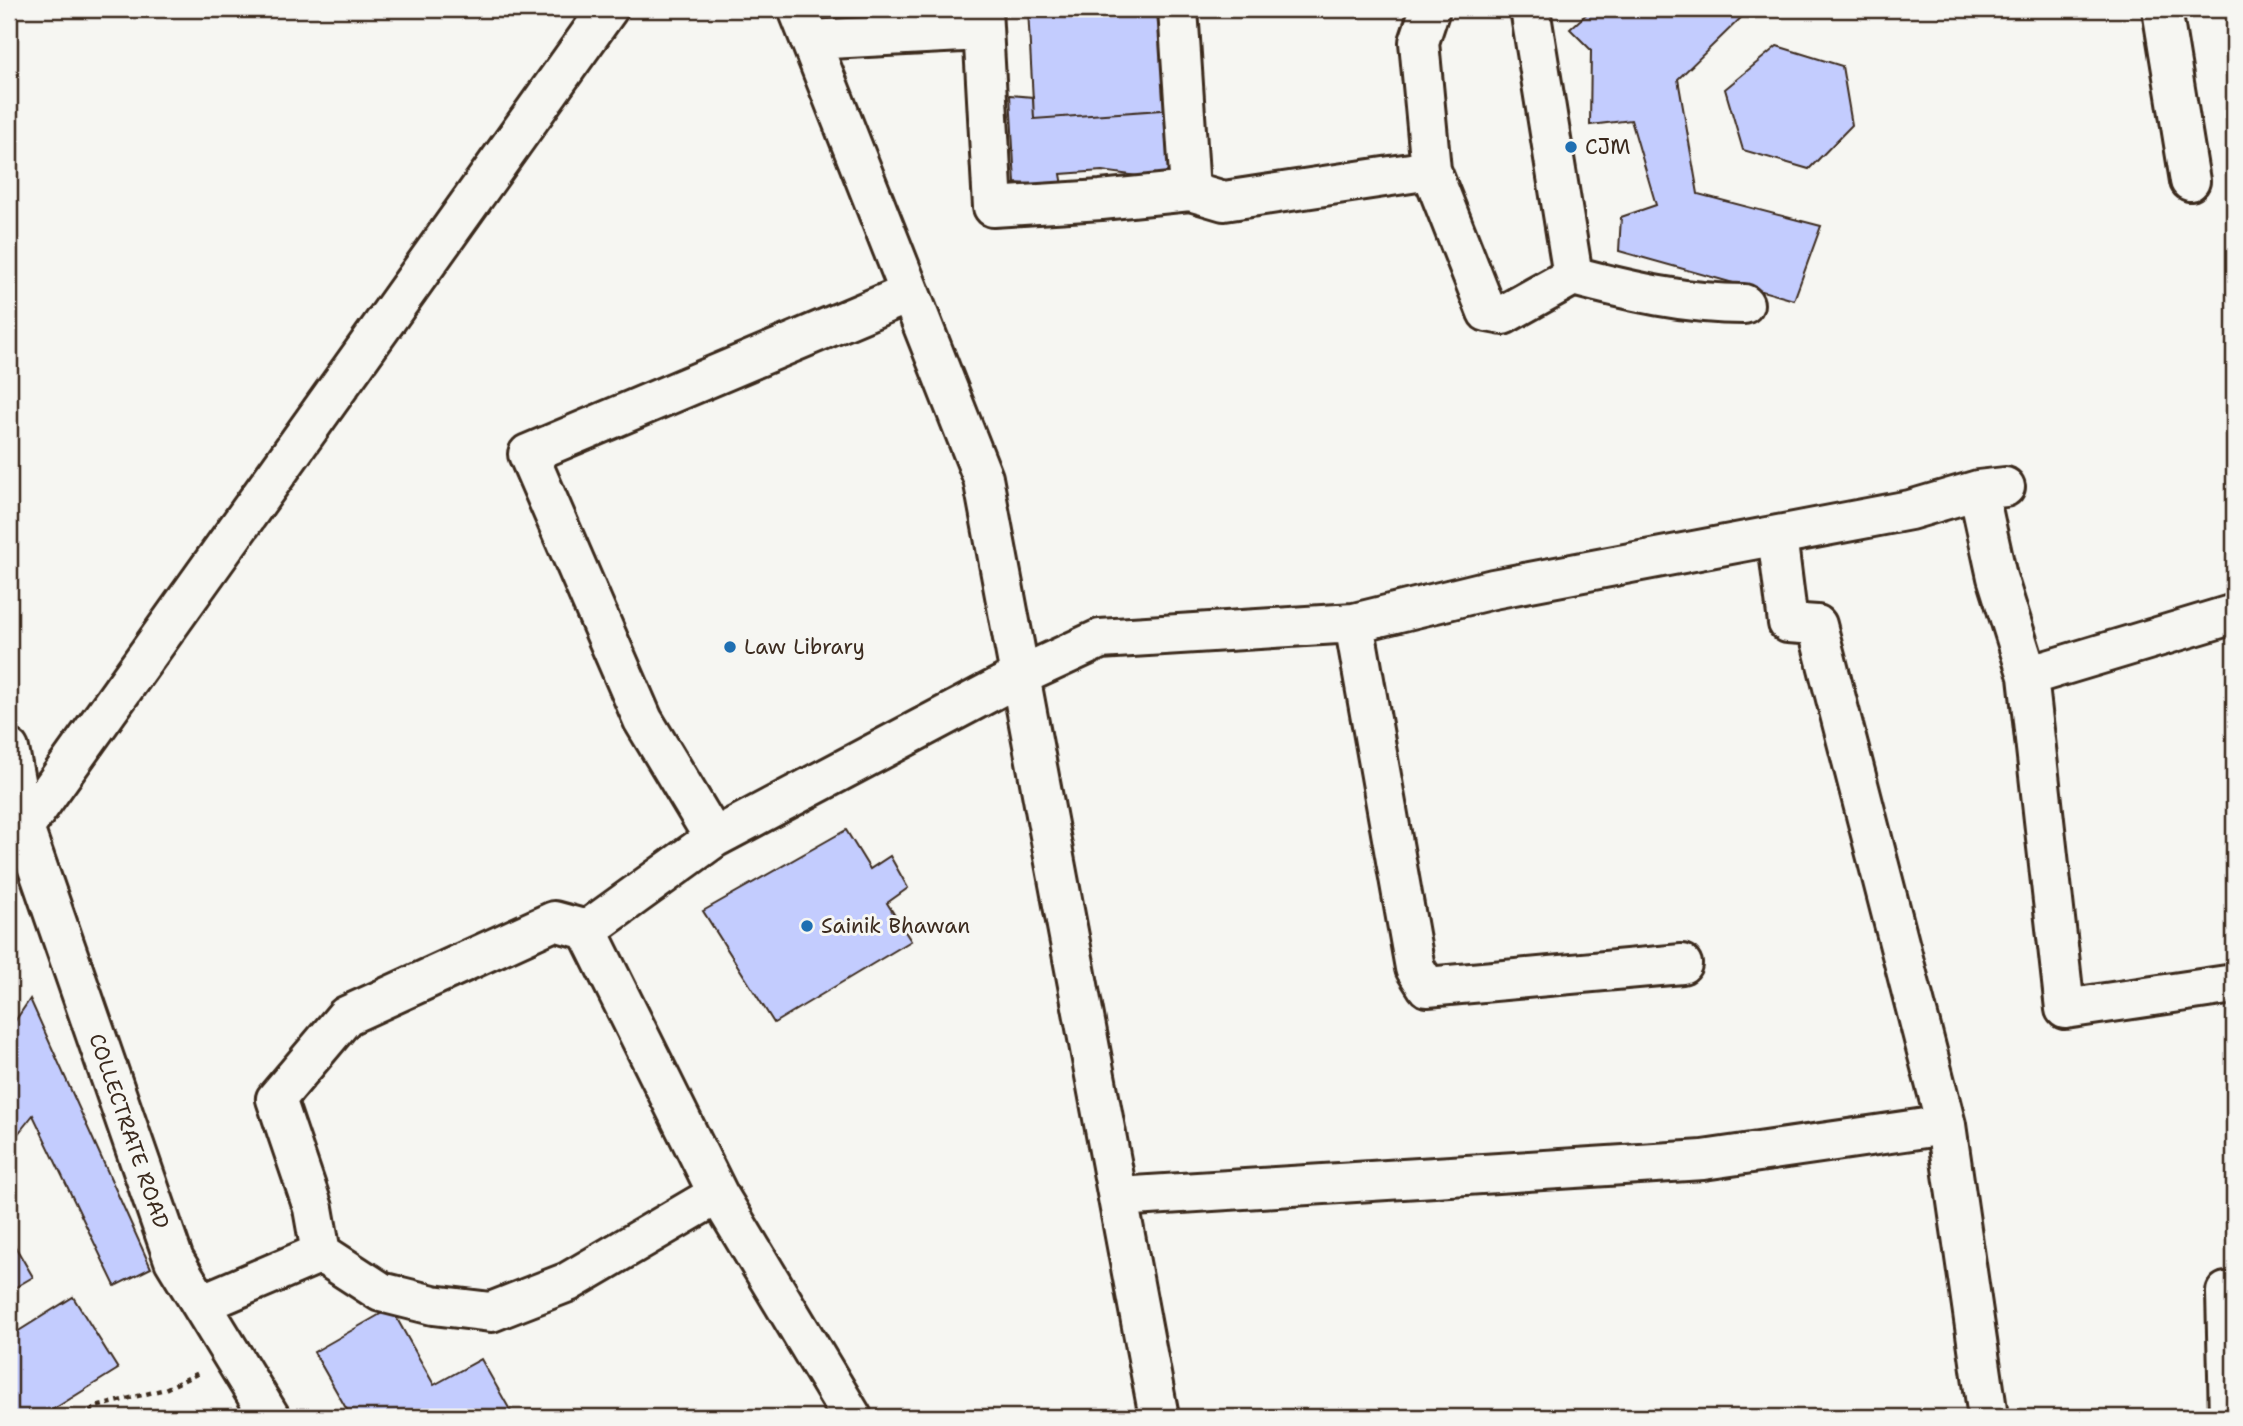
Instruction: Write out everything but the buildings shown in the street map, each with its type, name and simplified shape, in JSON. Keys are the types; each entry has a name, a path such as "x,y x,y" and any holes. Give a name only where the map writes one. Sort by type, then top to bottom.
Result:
{"street":[{"path":"17,839 608,9"},
{"path":"1178,9 1190,191"},
{"path":"1430,9 1419,42 1432,170 1487,312 1503,315 1573,276 1644,294 1709,304 1744,304"},
{"path":"1555,9 1551,12 1532,9 1573,276"},
{"path":"2162,9 2189,181"},
{"path":"1159,1417 983,478 804,24 982,20 993,208 1190,191 1224,201 1432,170"},
{"path":"714,838 643,720 528,454 910,293"},
{"path":"587,930 714,838 1020,676 1100,639 1354,623 1493,589 1910,510 1992,489 1997,577 2028,676 2065,1009 2234,984"},
{"path":"1777,535 1788,623 1817,625 1946,1125 1988,1417"},
{"path":"2028,676 2234,614"},
{"path":"1354,623 1415,968 1427,987 1682,964"},
{"name":"COLLECTRATE ROAD","path":"9,749 17,839 174,1260 270,1417"},
{"path":"718,1194 568,1282 491,1312 433,1305 381,1292 321,1254 313,1208 276,1099 345,1016 554,921 587,930 718,1194 852,1417"},
{"path":"1118,1197 1703,1160 1946,1125"},
{"path":"201,1304 321,1254"},
{"path":"2229,1417 2226,1292 2234,1292"}],"path":[{"path":"81,1417 96,1407 165,1389 233,1357"}],"place":[{"name":"CJM","path":"1571,147"},
{"name":"Law Library","path":"730,647"},
{"name":"Sainik Bhawan","path":"807,926"}]}
